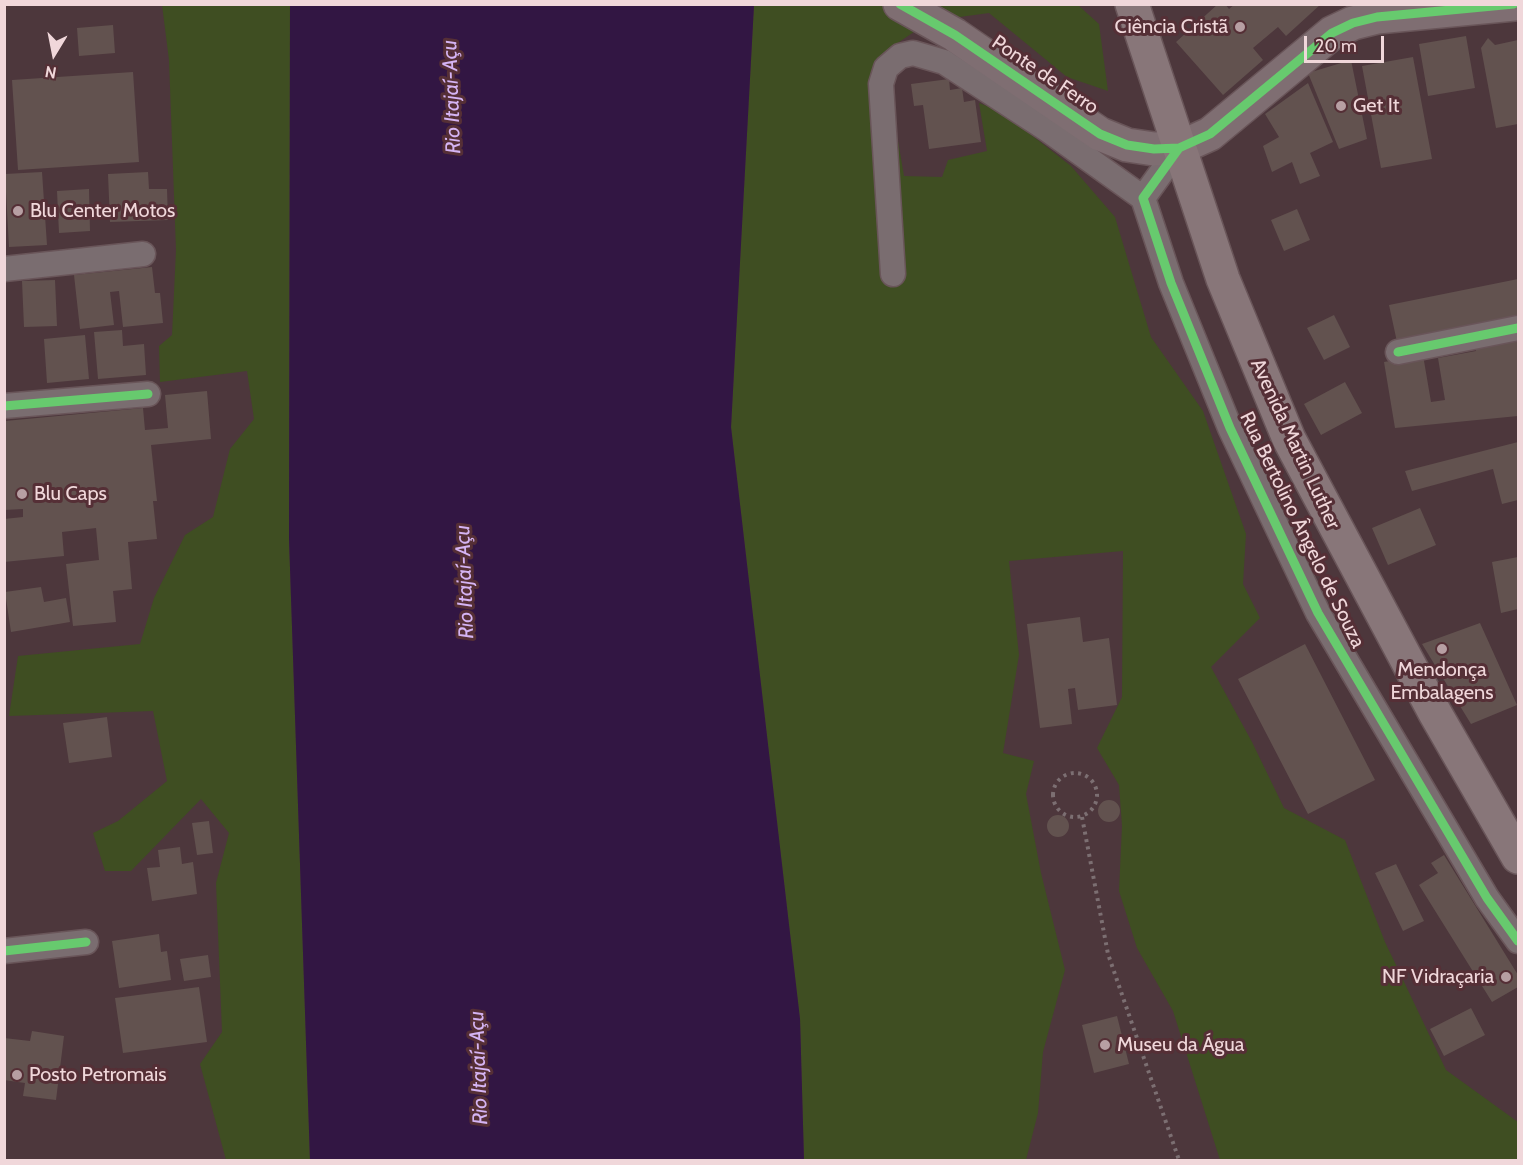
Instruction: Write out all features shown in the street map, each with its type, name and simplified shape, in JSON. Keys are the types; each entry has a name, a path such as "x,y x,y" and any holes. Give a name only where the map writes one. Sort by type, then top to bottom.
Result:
{"main road":[{"name":"Avenida Martin Luther","path":"1131,4 1223,279 1293,448 1435,713 1518,857"}],"street":[{"name":"Ponte de Ferro","path":"900,4 955,35 1100,134 1127,145 1154,149 1179,148"},
{"path":"893,274 880,84 886,68 900,56 913,53 944,62 1048,130 1143,198 1179,148 1210,134 1324,39 1353,23 1377,17 1514,4"},
{"name":"Rua Bertolino Ângelo de Souza","path":"1143,198 1171,283 1230,428 1318,613 1463,858 1518,941"},
{"path":"4,269 143,254"},
{"path":"1398,352 1518,328"},
{"path":"4,406 148,394"},
{"path":"4,951 86,942"}],"path":[{"path":"1068,774 1082,774 1094,783 1096,789 1096,803 1088,814 1082,817 1068,816 1053,802 1057,782 1068,774"},
{"path":"1082,817 1108,954 1179,1161"}],"green space":[{"path":"162,5 290,5 289,538 310,1160 226,1160 200,1064 222,1032 216,883 229,833 201,799 131,871 105,871 93,833 118,821 167,781 153,711 9,716 18,656 140,644 154,598 185,535 213,517 230,449 254,419 247,371 160,382 159,346 172,335 176,250 169,60"},
{"path":"754,5 1078,5 1099,24 1108,91 1067,77 989,13 930,21 883,53 904,176 942,177 948,160 987,151 979,103 1002,112 1071,166 1115,217 1151,337 1203,411 1246,534 1243,584 1260,618 1211,667 1252,742 1284,808 1345,840 1385,942 1446,1070 1518,1122 1518,1160 1220,1160 1173,1011 1137,948 1119,891 1122,826 1119,785 1097,748 1122,697 1123,551 1009,561 1019,655 1003,753 1034,761 1026,794 1041,873 1065,970 1043,1052 1038,1113 1026,1160 804,1160 800,1019 731,427"}],"water":[{"name":"Rio Itajaí-Açu","path":"290,5 754,5 731,427 800,1019 804,1160 310,1160 289,538"}],"building":[{"path":"1218,4 1225,4 1229,9 1235,4 1321,4 1286,36 1278,27 1253,48 1263,60 1223,95 1176,42"},
{"path":"113,25 115,53 79,56 77,28"},
{"path":"1466,36 1475,88 1428,96 1419,44"},
{"path":"1488,38 1495,45 1518,40 1518,124 1496,128 1481,48"},
{"path":"1413,57 1432,159 1381,168 1362,66"},
{"name":"Get It","path":"1351,60 1367,139 1339,149 1308,73"},
{"path":"133,72 139,162 18,170 12,80"},
{"path":"949,79 950,90 962,88 964,102 975,100 981,142 929,149 923,105 914,106 911,84"},
{"path":"1308,83 1333,142 1310,153 1320,176 1300,184 1292,162 1272,172 1263,146 1279,137 1265,114"},
{"path":"42,172 47,245 9,247 5,174"},
{"path":"148,172 149,189 167,189 168,220 110,222 108,174"},
{"path":"89,189 90,231 59,233 57,191"},
{"path":"1297,209 1310,240 1284,251 1271,220"},
{"path":"152,267 155,293 160,293 163,323 123,327 119,291 110,292 114,325 80,329 74,275"},
{"path":"1518,279 1518,318 1397,342 1389,305"},
{"path":"55,280 57,326 24,327 22,281"},
{"path":"1334,315 1350,347 1324,360 1307,328"},
{"path":"122,330 123,346 144,344 146,375 98,379 94,332"},
{"path":"1518,333 1518,416 1395,428 1384,362 1423,355 1431,402 1445,400 1438,358 1476,351 1475,341"},
{"path":"85,335 89,379 47,383 44,339"},
{"path":"1345,382 1362,413 1321,435 1304,404"},
{"path":"207,391 211,439 151,445 157,501 153,501 157,539 128,542 132,589 113,591 116,622 73,626 66,564 99,560 96,528 62,532 64,556 4,562 4,519 23,517 23,509 4,510 5,421 143,408 145,430 168,428 165,395"},
{"path":"1518,442 1518,500 1502,504 1493,469 1412,491 1405,471"},
{"path":"1420,508 1436,545 1388,565 1372,528"},
{"path":"1518,557 1518,609 1501,613 1492,562"},
{"path":"41,587 44,602 66,598 70,622 11,632 5,592"},
{"path":"1080,617 1083,642 1109,638 1117,705 1078,710 1075,688 1068,689 1072,724 1040,728 1027,624"},
{"path":"1480,623 1517,705 1471,724 1422,644"},
{"path":"1305,644 1375,780 1308,814 1238,679"},
{"path":"107,717 112,757 69,763 63,723"},
{"path":"1109,800 1117,803 1120,811 1117,819 1109,822 1101,819 1098,811 1101,803"},
{"path":"1058,815 1066,818 1069,826 1066,834 1058,837 1050,834 1047,826 1050,818"},
{"path":"209,821 213,853 197,855 192,823"},
{"path":"180,847 182,864 193,862 197,894 152,901 147,868 160,867 158,850"},
{"path":"1444,855 1518,975 1518,987 1492,1002 1419,885 1438,873 1431,863"},
{"path":"1396,864 1424,921 1403,931 1375,873"},
{"path":"159,934 161,952 167,951 171,980 119,988 112,941"},
{"path":"208,955 211,977 184,981 180,959"},
{"path":"199,987 207,1042 123,1053 115,998"},
{"path":"1471,1008 1485,1035 1444,1056 1430,1029"},
{"name":"Museu da Água","path":"1117,1016 1129,1064 1094,1073 1082,1025"},
{"path":"32,1031 64,1036 56,1100 23,1096 25,1083 4,1080 4,1038 30,1041"}],"cycle path":[{"path":"900,4 955,35 1100,134 1127,145 1154,149 1179,148 1210,134 1332,33 1353,23 1377,17 1514,4"},
{"path":"1179,148 1143,198 1171,283 1230,428 1318,613 1487,898 1518,941"},
{"path":"1398,352 1518,328"},
{"path":"4,406 148,394"},
{"path":"4,951 86,942"}],"place":[{"name":"Ciência Cristã","path":"1240,27"},
{"name":"Get It","path":"1341,106"},
{"name":"Blu Center Motos","path":"18,211"},
{"name":"Blu Caps","path":"22,494"},
{"name":"Mendonça Embalagens","path":"1442,649"},
{"name":"NF Vidraçaria","path":"1506,977"},
{"name":"Museu da Água","path":"1105,1045"},
{"name":"Posto Petromais","path":"17,1075"}]}
